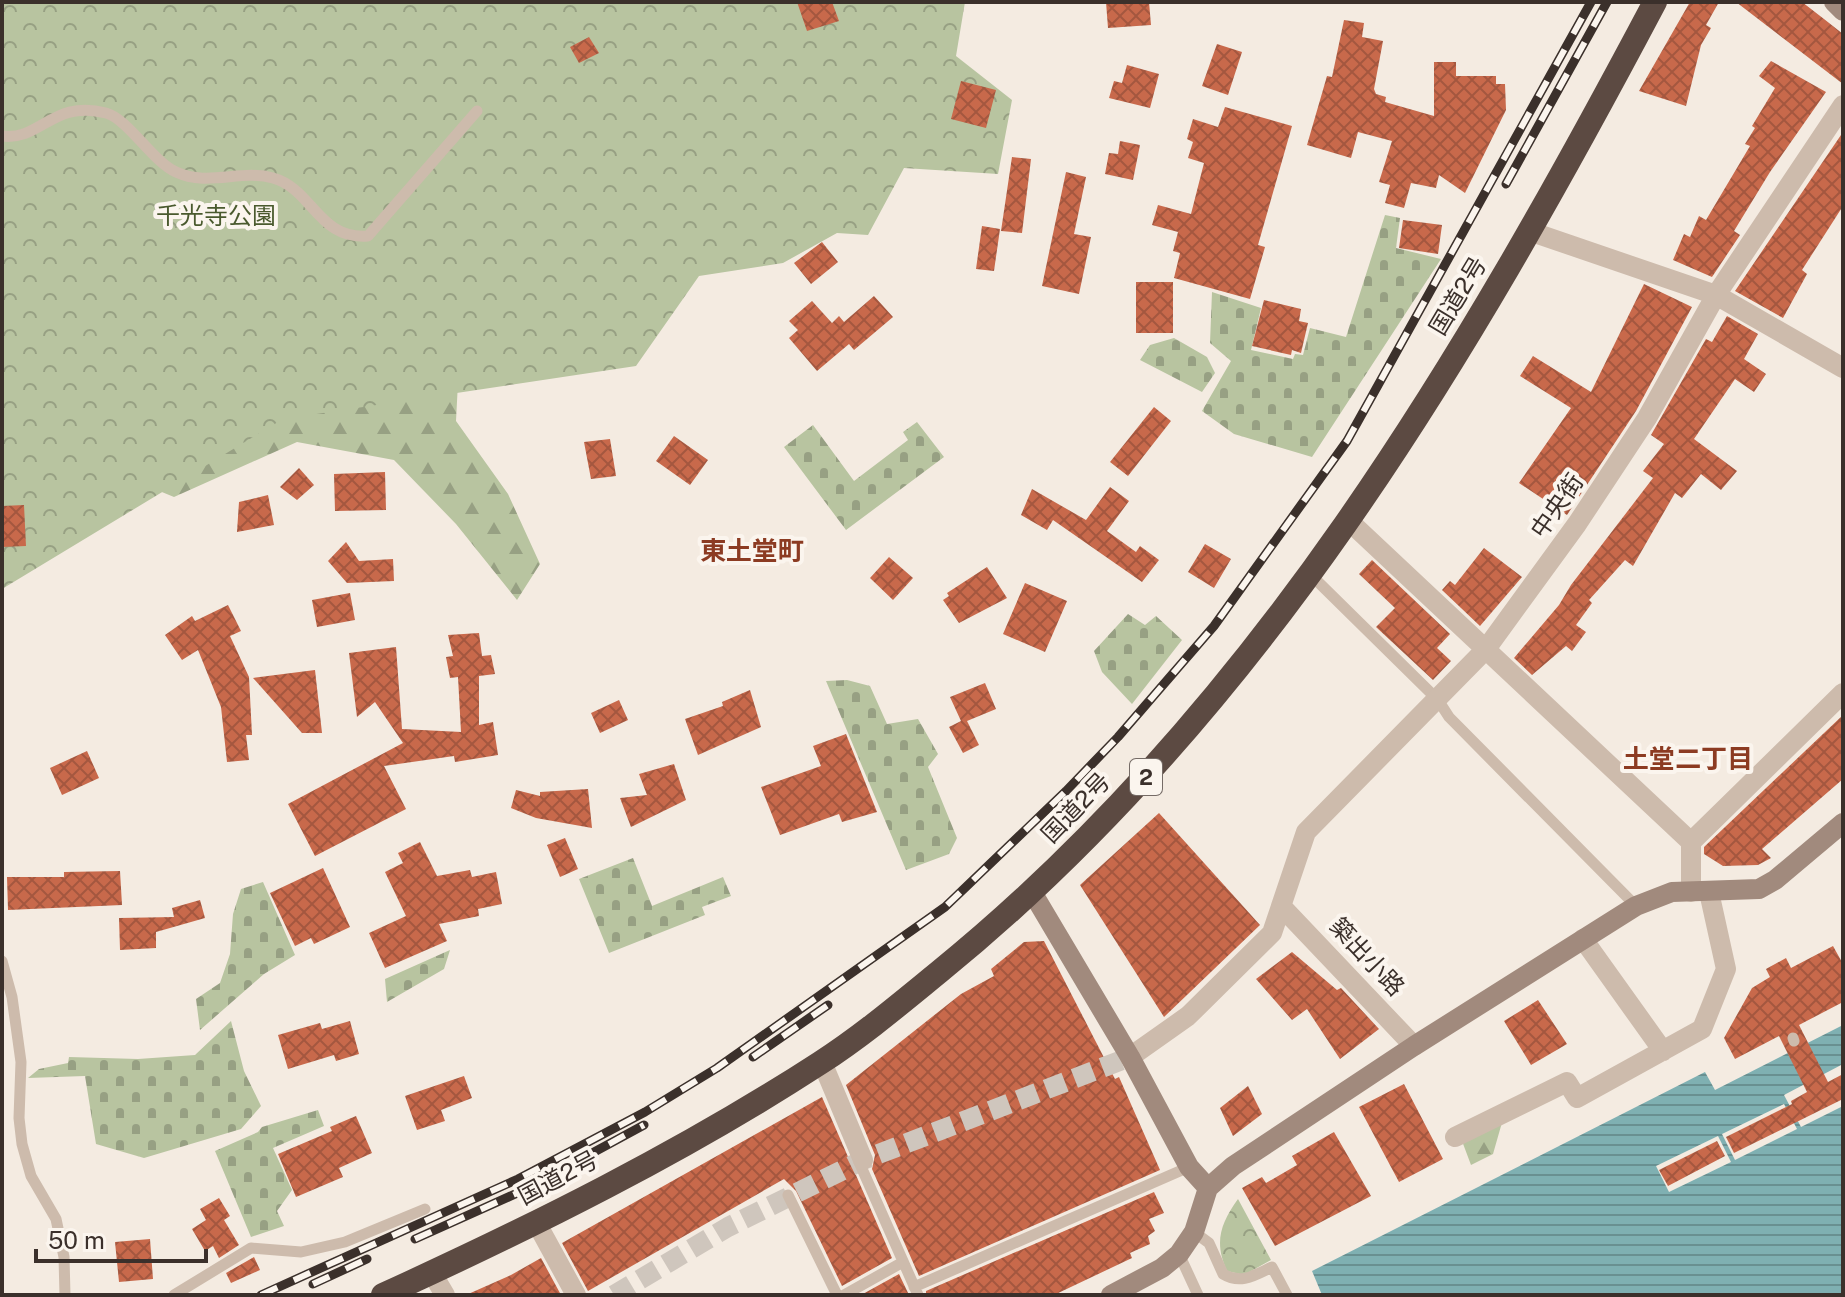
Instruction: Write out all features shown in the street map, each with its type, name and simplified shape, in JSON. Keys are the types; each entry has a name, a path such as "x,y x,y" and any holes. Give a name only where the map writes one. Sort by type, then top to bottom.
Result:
{"highway":[{"name":"国道2号","path":"383,1295 536,1222 700,1134 822,1062 934,976 1032,892 1155,768 1213,702 1350,522 1529,231 1655,2"}],"street":[{"path":"1834,2 1843,11"},
{"name":"中央街","path":"1130,1057 1188,1016 1272,933 1306,832 1486,649 1639,432 1716,295 1843,105"},
{"path":"1529,231 1716,295 1843,368"},
{"path":"1350,522 1691,842 1700,892 1726,969 1702,1029 1577,1098 1567,1082 1455,1137"},
{"path":"1691,842 1843,693"},
{"path":"1111,1295 1145,1279 1179,1254 1194,1232 1208,1188 1233,1166 1414,1046 1636,906 1662,894 1759,889 1775,880 1843,823"},
{"path":"1032,892 1130,1057 1189,1167 1208,1188"},
{"name":"築出小路","path":"1281,906 1414,1046"},
{"path":"1583,939 1663,1051"},
{"path":"822,1062 861,1161"},
{"path":"536,1222 576,1295"},
{"path":"432,1273 445,1295"}],"lane":[{"path":"2,136 28,133 61,112 110,113 174,171 204,180 274,178 293,189 320,219 351,238 368,236 477,111"},
{"path":"1311,575 1438,700 1449,717 1636,906"},
{"path":"2,961 12,997 21,1062 19,1118 22,1144 36,1187 56,1219 64,1257 65,1295"},
{"path":"861,1161 916,1291 1189,1167"},
{"path":"788,1195 837,1295"},
{"path":"174,1295 251,1248 301,1252 330,1245 425,1209"},
{"path":"1194,1232 1209,1243 1223,1274 1237,1280 1272,1267 1287,1295"},
{"path":"1179,1254 1198,1295"},
{"path":"844,1295 903,1262"}],"green space":[{"name":"千光寺公園","path":"2,2 965,2 956,56 1012,100 998,174 904,168 868,235 837,233 783,263 699,276 636,366 283,419 2,589"},
{"path":"1385,215 1400,218 1396,248 1441,259 1312,457 1234,434 1202,411 1231,361 1210,343 1212,292 1261,308 1251,350 1293,359 1295,354 1303,355 1310,328 1346,337"},
{"path":"465,247 456,421 508,494 540,564 517,600 456,524 394,460 297,442 174,497 118,474"},
{"path":"1174,338 1207,357 1215,373 1202,392 1140,360 1150,345"},
{"path":"917,422 944,457 846,530 784,447 813,425 854,481 908,440 903,432"},
{"path":"1128,614 1145,625 1156,616 1182,640 1132,704 1102,672 1094,651"},
{"path":"847,680 870,686 887,724 918,719 938,754 928,767 957,838 949,854 906,870 826,681"},
{"path":"633,858 652,906 723,877 731,896 702,907 705,915 609,953 579,879"},
{"path":"263,882 295,955 264,974 200,1030 196,999 220,983 230,954 233,914 241,889"},
{"path":"450,950 444,969 387,1002 385,979"},
{"path":"231,1021 244,1071 261,1106 241,1129 144,1158 96,1144 85,1076 28,1078 39,1069 68,1063 69,1057 138,1059 195,1055"},
{"path":"318,1110 324,1126 273,1148 292,1190 277,1211 284,1226 251,1237 215,1151 258,1132 262,1127"},
{"path":"1503,1119 1493,1154 1471,1165 1462,1141"},
{"path":"1238,1199 1271,1260 1244,1275 1227,1271 1220,1243 1223,1225"}],"water":[{"path":"1843,1025 1843,1295 1322,1295 1312,1271 1705,1072 1715,1090"}],"pier":[{"path":"1843,1064 1843,1106 1801,1127 1784,1095"},
{"path":"1784,1104 1797,1129 1735,1160 1722,1134"},
{"path":"1718,1136 1731,1162 1669,1192 1656,1166"}],"building":[{"path":"797,2 832,2 839,21 807,31"},
{"path":"1106,2 1149,2 1151,25 1108,28"},
{"path":"1690,2 1719,2 1706,25 1711,28 1701,45 1686,106 1639,91"},
{"path":"1736,2 1802,2 1843,34 1843,84"},
{"path":"1344,20 1364,23 1362,37 1383,41 1374,89 1376,94 1386,97 1385,102 1434,116 1434,62 1456,62 1456,76 1496,76 1496,84 1505,84 1506,110 1465,193 1439,175 1436,188 1411,183 1404,208 1385,203 1390,185 1379,182 1392,141 1358,132 1351,158 1307,145 1327,76 1332,77"},
{"path":"589,37 599,53 579,63 570,47"},
{"path":"1217,44 1242,52 1228,95 1202,86"},
{"path":"1771,61 1826,92 1770,172 1734,231 1740,235 1712,277 1673,260 1684,234 1690,237 1699,216 1706,220 1750,146 1745,144 1755,128 1752,126 1775,88 1759,76"},
{"path":"1127,65 1159,74 1150,108 1109,98 1114,81 1122,83"},
{"path":"961,81 996,90 986,128 951,119"},
{"path":"1225,107 1292,126 1258,245 1265,247 1250,299 1174,278 1180,253 1173,251 1178,232 1152,225 1158,205 1191,214 1204,163 1188,158 1193,142 1187,139 1193,119 1218,127"},
{"path":"1843,132 1843,206 1802,270 1807,274 1783,318 1735,291"},
{"path":"1120,141 1140,145 1133,180 1105,174 1109,153 1118,154"},
{"path":"1012,157 1031,159 1022,233 1001,231"},
{"path":"1066,172 1086,177 1074,234 1091,237 1079,294 1042,286"},
{"path":"1403,220 1442,225 1438,254 1399,248"},
{"path":"982,226 1000,229 994,271 976,269"},
{"path":"822,242 838,262 811,284 794,263"},
{"path":"1136,282 1173,282 1173,333 1136,333"},
{"path":"1644,284 1692,307 1636,411 1567,515 1519,483 1571,408 1520,376 1533,356 1591,392"},
{"path":"874,296 893,317 854,350 849,344 817,371 789,338 798,330 789,321 812,301 832,323 839,316 844,322"},
{"path":"1264,300 1301,309 1299,321 1308,323 1301,353 1292,350 1291,355 1252,346"},
{"path":"1727,316 1758,334 1744,359 1766,374 1754,392 1735,379 1694,439 1737,471 1721,490 1701,474 1682,498 1675,493 1633,566 1625,560 1589,600 1592,603 1576,625 1586,632 1572,651 1566,646 1532,675 1514,658 1559,605 1653,478 1643,471 1664,444 1651,435 1706,339 1712,342"},
{"path":"1154,407 1171,421 1128,476 1110,462"},
{"path":"674,436 708,460 690,485 656,461"},
{"path":"610,439 616,476 591,479 584,442"},
{"path":"299,468 314,485 297,500 280,487"},
{"path":"385,472 386,510 335,511 334,474"},
{"path":"1110,487 1129,501 1107,531 1136,552 1140,546 1159,560 1142,582 1053,520 1047,530 1021,515 1032,489 1086,520"},
{"path":"268,495 274,525 237,532 239,502"},
{"path":"24,505 26,546 2,547 2,506"},
{"path":"346,542 359,561 393,559 394,581 347,583 328,561"},
{"path":"1205,544 1231,559 1214,588 1188,572"},
{"path":"1484,548 1522,577 1480,626 1442,590 1450,581 1455,585"},
{"path":"889,557 913,578 893,600 870,578"},
{"path":"1372,560 1450,634 1437,648 1451,661 1433,680 1376,627 1395,608 1359,574"},
{"path":"987,567 1007,598 959,623 943,600 949,596 947,593"},
{"path":"1025,583 1067,601 1045,652 1003,634"},
{"path":"350,593 355,620 317,627 312,600"},
{"path":"228,605 241,631 230,636 249,677 252,735 246,735 249,760 227,762 221,707 198,650 182,660 165,635 192,616 195,621"},
{"path":"479,633 482,656 491,655 495,674 479,676 479,725 493,722 498,755 455,762 454,756 384,766 406,809 315,856 288,804 403,743 375,702 357,717 349,653 396,647 402,729 461,732 458,677 450,678 446,657 453,656 448,635"},
{"path":"315,670 322,733 302,733 253,678"},
{"path":"985,683 996,709 967,721 979,745 963,753 949,727 961,721 950,697"},
{"path":"750,690 761,727 698,755 685,719 723,706 722,702"},
{"path":"619,700 628,720 600,733 591,713"},
{"path":"1843,715 1843,779 1762,849 1771,858 1758,865 1723,866 1704,854 1704,847"},
{"path":"846,734 877,812 842,822 839,814 780,835 761,787 821,766 813,746"},
{"path":"87,751 99,778 62,795 50,768"},
{"path":"674,764 686,800 631,827 620,798 647,795 639,774"},
{"path":"588,789 592,828 536,818 511,808 516,790 540,796 540,792"},
{"path":"1159,813 1260,925 1164,1017 1080,885"},
{"path":"565,838 578,869 560,877 547,845"},
{"path":"420,842 437,876 470,870 472,877 496,872 502,904 478,909 479,916 439,924 447,941 385,968 369,933 406,916 385,872 403,863 398,853"},
{"path":"323,868 350,927 314,944 311,938 295,946 270,893"},
{"path":"120,871 122,905 8,910 7,877 64,877 64,872"},
{"path":"200,900 205,918 156,932 156,948 120,950 119,918 174,917 172,908"},
{"path":"1044,941 1115,1079 1119,1077 1160,1170 919,1276 872,1169 875,1155 846,1085 961,994 994,976 991,969 1024,942"},
{"path":"1833,946 1843,964 1843,1002 1799,1025 1828,1082 1843,1074 1843,1099 1734,1153 1726,1137 1792,1104 1791,1101 1807,1092 1779,1036 1735,1059 1724,1038 1752,988 1770,977 1766,969 1786,958 1791,968"},
{"path":"1292,952 1337,990 1341,988 1379,1029 1340,1059 1307,1009 1292,1020 1256,979"},
{"path":"1538,1000 1567,1044 1531,1065 1504,1021"},
{"path":"350,1021 359,1054 336,1061 334,1055 288,1069 278,1035 320,1023 322,1029"},
{"path":"464,1076 472,1098 441,1110 445,1121 417,1130 405,1096"},
{"path":"1404,1084 1443,1159 1399,1182 1359,1107"},
{"path":"1248,1086 1262,1114 1233,1136 1220,1108"},
{"path":"822,1097 892,1258 842,1286 796,1191 784,1179 588,1291 562,1243"},
{"path":"356,1116 372,1153 339,1168 343,1177 296,1197 278,1154 332,1131 330,1127"},
{"path":"1334,1132 1371,1196 1275,1246 1242,1188 1262,1177 1266,1183 1297,1165 1292,1156"},
{"path":"1717,1141 1725,1156 1668,1186 1659,1170"},
{"path":"1154,1192 1164,1213 1149,1219 1155,1231 1148,1236 1150,1244 1130,1253 1132,1258 1054,1295 926,1295 926,1291"},
{"path":"219,1198 230,1216 224,1220 239,1245 219,1258 213,1246 205,1251 192,1229 206,1220 200,1209"},
{"path":"150,1239 153,1279 119,1282 115,1242"},
{"path":"254,1257 260,1270 231,1283 226,1273"},
{"path":"541,1258 561,1295 466,1295 511,1275"},
{"path":"899,1274 909,1295 861,1295"}],"tunnel":[{"path":"614,1295 728,1227 863,1160 1130,1057"}],"railway":[{"path":"261,1295 518,1179 645,1112 717,1068 945,907 1066,791 1118,737 1214,626 1347,441 1591,2"},
{"path":"1506,184 1607,2"},
{"path":"753,1057 828,1005"},
{"path":"415,1239 524,1190 644,1125"},
{"path":"313,1284 367,1259"}],"district":[{"name":"東土堂町","path":"752,551"},
{"name":"土堂二丁目","path":"1688,759"}]}
